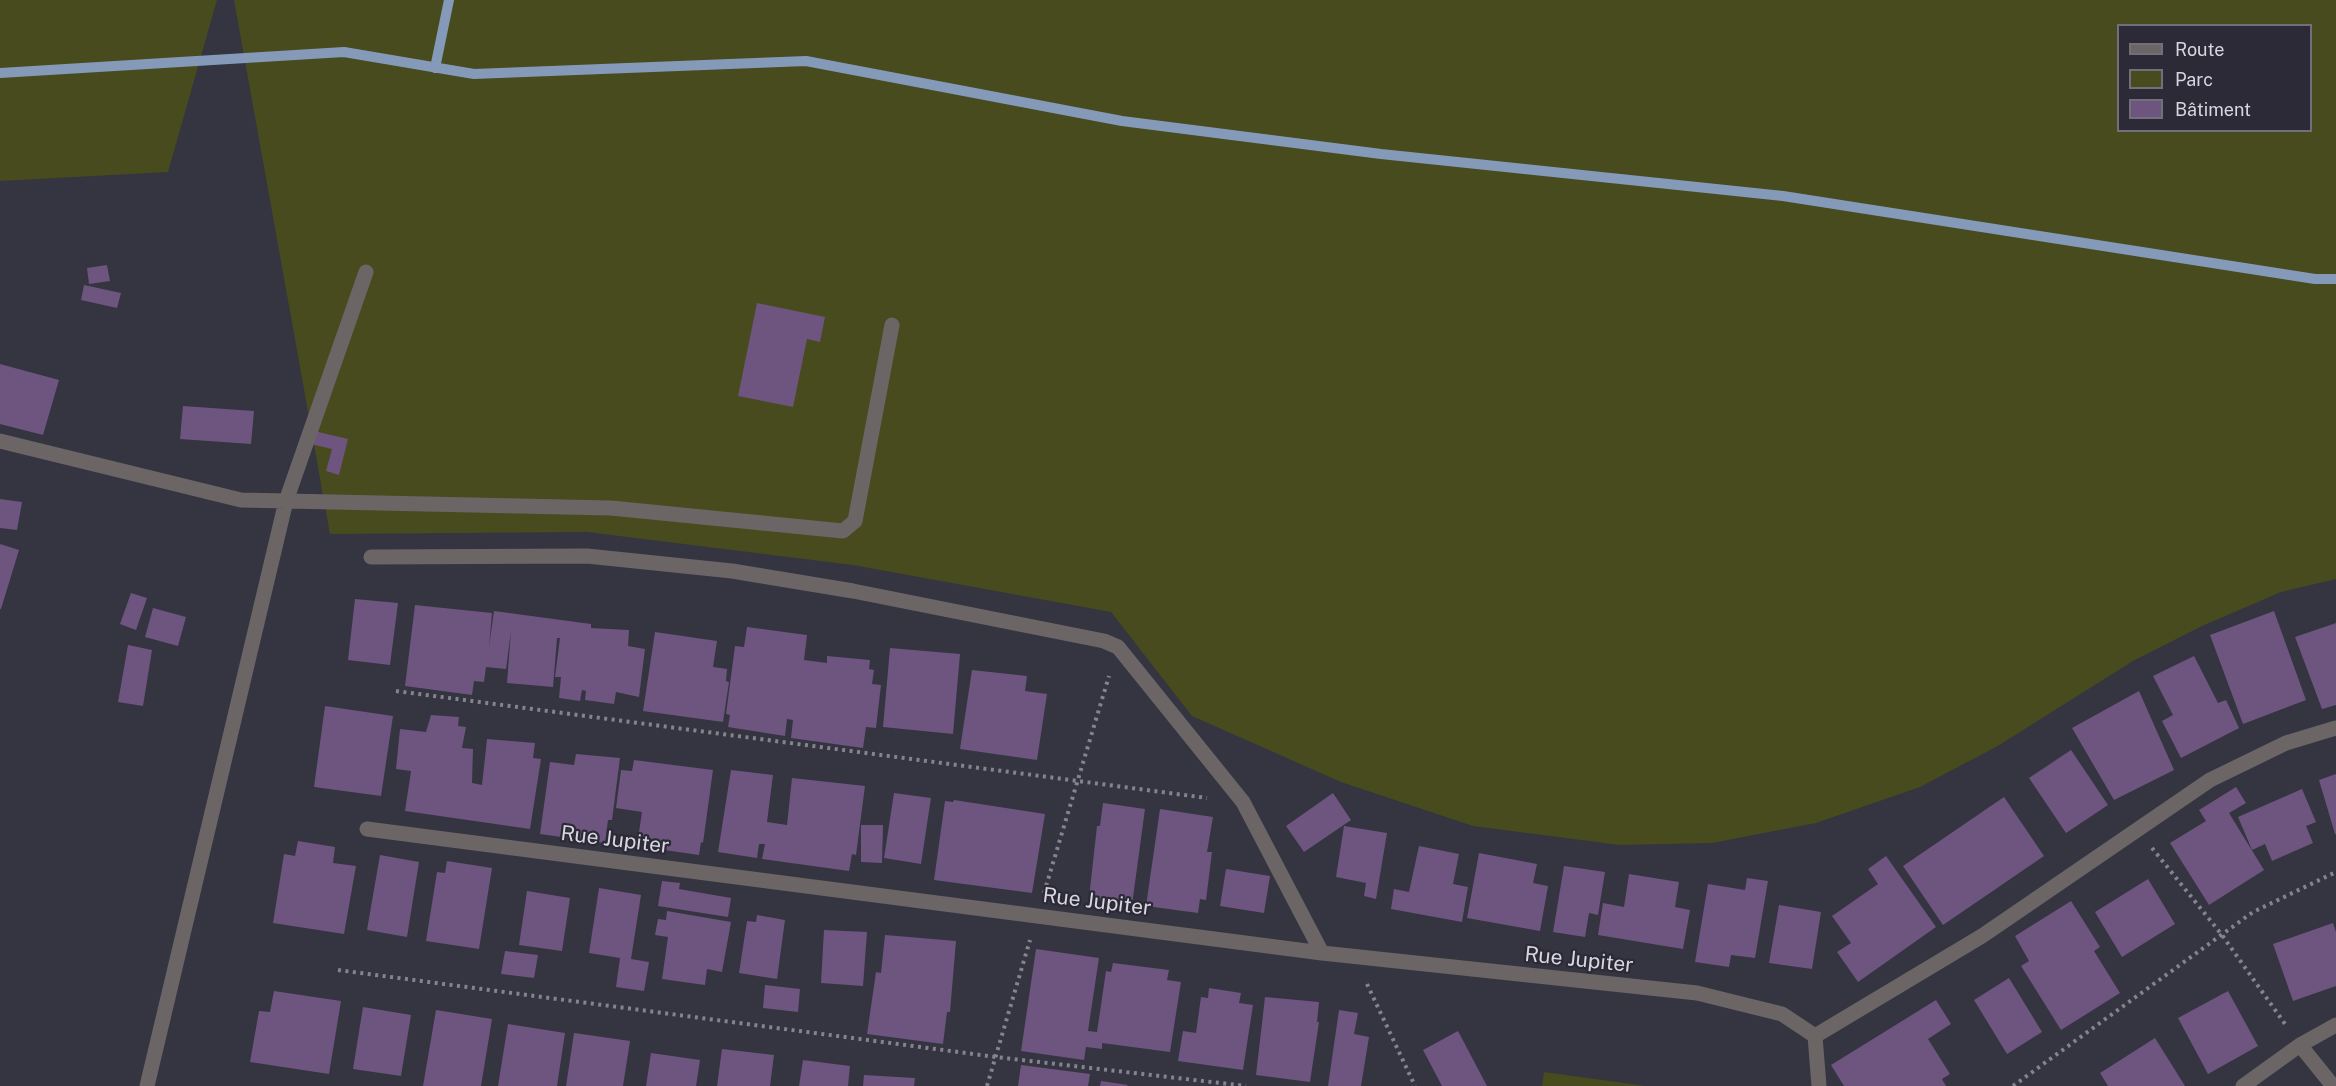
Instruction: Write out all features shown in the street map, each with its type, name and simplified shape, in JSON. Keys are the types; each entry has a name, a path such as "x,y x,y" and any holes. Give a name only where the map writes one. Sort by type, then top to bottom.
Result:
{"street":[{"path":"147,1086 286,501 366,272"},
{"path":"0,441 241,500 611,507 843,531 855,521 892,326"},
{"path":"371,557 587,556 732,571 853,591 1104,641 1118,646 1243,802 1322,953"},
{"path":"1818,1086 1815,1036 1982,936 2210,780 2286,743 2336,728"},
{"name":"Rue Jupiter","path":"367,830 1322,953 1696,993 1782,1014 1815,1036"},
{"path":"2243,1086 2300,1045 2336,1025"},
{"path":"2300,1045 2333,1086"}],"path":[{"path":"987,1086 1118,646"},
{"path":"396,691 1243,802"},
{"path":"2136,829 2222,934 2300,1045"},
{"path":"2013,1086 2253,912 2336,872"},
{"path":"1354,956 1415,1086"},
{"path":"338,969 996,1057 1246,1086"}],"green space":[{"path":"0,0 217,0 168,172 0,181"},
{"path":"234,0 2336,0 2336,579 2281,592 2202,626 2133,661 1996,747 1920,787 1816,823 1712,843 1620,845 1473,826 1341,782 1192,716 1111,612 853,565 587,532 330,534"},
{"path":"1544,1072 1646,1086 1542,1086"}],"building":[{"path":"107,265 110,281 89,284 87,268"},
{"path":"84,285 121,293 117,308 81,300"},
{"path":"757,303 825,317 820,342 807,339 793,407 738,396"},
{"path":"0,364 59,380 43,435 0,424"},
{"path":"183,406 254,411 251,444 180,439"},
{"path":"314,431 348,439 339,475 326,471 332,449 311,444"},
{"path":"0,499 22,502 17,530 0,528"},
{"path":"0,544 19,550 1,609 0,609"},
{"path":"131,593 147,598 136,630 120,624"},
{"path":"355,599 398,603 390,665 348,660"},
{"path":"415,605 492,613 489,647 494,611 591,624 591,628 629,630 628,646 645,649 639,697 616,692 614,704 585,700 586,691 582,690 580,701 559,698 561,677 555,677 560,638 557,638 553,687 507,683 511,631 506,669 486,667 484,682 474,681 472,695 405,686"},
{"path":"153,608 186,617 178,646 145,637"},
{"path":"2274,611 2306,700 2243,724 2210,635"},
{"path":"2336,623 2336,705 2322,709 2295,637"},
{"path":"747,627 807,635 804,660 827,663 827,656 870,660 869,669 874,670 872,684 881,685 876,728 866,727 863,748 791,738 793,720 787,719 785,736 728,727 730,715 726,714 735,646 744,647"},
{"path":"655,632 717,641 713,667 727,669 726,681 729,682 723,722 643,711"},
{"path":"128,645 152,650 143,706 118,702"},
{"path":"890,648 960,654 953,734 883,727"},
{"path":"2194,656 2218,703 2226,700 2239,728 2181,758 2162,721 2173,715 2153,676"},
{"path":"972,670 1027,676 1025,691 1047,694 1037,760 960,749"},
{"path":"2139,691 2174,770 2114,800 2072,728"},
{"path":"325,706 393,716 381,796 314,787"},
{"path":"431,715 459,717 458,726 466,727 462,748 473,749 472,783 482,785 487,739 535,743 533,758 541,759 530,829 405,811 411,771 396,769 400,729 426,732"},
{"path":"2071,750 2108,805 2066,833 2029,778"},
{"path":"576,754 620,758 612,820 608,820 605,843 540,834 550,762 574,765"},
{"path":"634,760 713,770 703,843 701,842 699,855 637,846 642,812 616,808 621,770 632,771"},
{"path":"731,770 773,775 767,822 787,825 792,778 865,786 856,855 852,854 849,871 762,859 765,844 759,844 757,858 718,852"},
{"path":"2336,774 2336,834 2335,834 2319,780"},
{"path":"2236,787 2246,803 2229,813 2264,870 2209,905 2170,843 2206,821 2199,810"},
{"path":"2302,789 2316,822 2306,826 2313,843 2272,861 2265,844 2252,850 2238,817"},
{"path":"894,793 931,798 921,864 884,858"},
{"path":"1333,793 1351,820 1304,852 1286,826"},
{"path":"2004,797 2044,856 1943,925 1903,866"},
{"path":"954,800 1045,814 1032,893 934,880 945,801 953,802"},
{"path":"1103,803 1145,809 1132,905 1089,898 1097,826 1100,826"},
{"path":"1160,809 1213,817 1207,852 1212,852 1206,900 1200,899 1198,913 1146,906"},
{"path":"861,825 883,825 882,863 861,862"},
{"path":"1344,826 1387,833 1376,899 1364,896 1366,883 1336,877"},
{"path":"298,841 335,847 333,863 356,866 344,934 273,923 284,854 295,856"},
{"path":"1419,846 1459,854 1453,884 1468,887 1462,922 1391,909 1394,889 1409,892"},
{"path":"1479,853 1537,864 1533,883 1548,886 1540,931 1467,918"},
{"path":"380,855 419,862 407,937 367,930"},
{"path":"1886,856 1936,927 1858,982 1837,952 1851,943 1832,916 1878,884 1868,869"},
{"path":"447,861 492,868 479,949 426,941 437,872 445,873"},
{"path":"1564,866 1605,872 1598,915 1589,913 1585,937 1553,932"},
{"path":"1226,869 1270,876 1264,913 1220,906"},
{"path":"1629,874 1679,882 1675,907 1690,910 1683,949 1598,935 1603,903 1624,907"},
{"path":"1747,878 1768,881 1755,958 1731,955 1729,967 1695,962 1708,884 1745,890"},
{"path":"2148,879 2175,924 2122,957 2095,912"},
{"path":"662,881 680,883 679,889 731,898 728,917 658,906"},
{"path":"599,888 641,895 631,959 649,962 644,991 616,987 620,958 589,953"},
{"path":"527,891 570,898 562,951 519,945"},
{"path":"2071,901 2100,947 2094,951 2120,993 2061,1030 2021,966 2029,961 2015,936"},
{"path":"1779,905 1821,912 1812,969 1769,963"},
{"path":"667,911 731,922 722,972 707,969 705,985 662,979 668,937 655,935 658,919 666,920"},
{"path":"757,915 785,920 777,979 739,973 747,921 756,922"},
{"path":"2333,923 2336,932 2336,986 2293,1001 2273,944"},
{"path":"824,930 867,932 863,986 821,983"},
{"path":"885,935 956,941 950,1012 947,1012 943,1044 867,1034 876,972 881,973"},
{"path":"1036,949 1099,958 1088,1031 1097,1032 1106,971 1111,972 1113,963 1169,970 1167,980 1181,982 1170,1052 1102,1043 1102,1049 1086,1047 1084,1060 1021,1051"},
{"path":"505,951 538,955 534,978 501,974"},
{"path":"2009,978 2042,1032 2007,1054 1974,1000"},
{"path":"765,985 800,989 798,1012 763,1008"},
{"path":"1209,988 1241,993 1239,1003 1253,1005 1243,1070 1178,1061 1183,1031 1196,1033 1201,997 1208,998"},
{"path":"274,991 341,1001 329,1074 250,1062 259,1011 270,1012"},
{"path":"2228,991 2258,1046 2208,1074 2178,1018"},
{"path":"1265,997 1319,1002 1317,1022 1319,1022 1310,1082 1256,1075"},
{"path":"1936,1000 1951,1024 1928,1039 1950,1074 1942,1079 1946,1086 1844,1086 1831,1065"},
{"path":"363,1007 411,1015 401,1076 353,1069"},
{"path":"436,1010 492,1019 481,1086 423,1086"},
{"path":"1339,1010 1358,1013 1354,1034 1369,1037 1361,1086 1328,1086"},
{"path":"508,1024 565,1033 557,1086 498,1086"},
{"path":"1458,1031 1487,1086 1442,1086 1423,1050"},
{"path":"574,1033 630,1041 623,1086 566,1086"},
{"path":"2155,1038 2185,1086 2108,1086 2100,1073"},
{"path":"722,1049 774,1055 770,1086 717,1086"},
{"path":"651,1053 700,1060 696,1086 646,1086"},
{"path":"803,1060 850,1066 848,1086 799,1086"},
{"path":"1021,1065 1090,1074 1088,1086 1018,1086"},
{"path":"864,1075 915,1078 914,1086 863,1086"},
{"path":"1101,1081 1128,1085 1100,1086"}],"waterway":[{"path":"435,68 449,0"},
{"path":"0,73 344,52 474,74 806,61 1122,121 1381,154 1783,196 2315,279 2336,279"}]}
